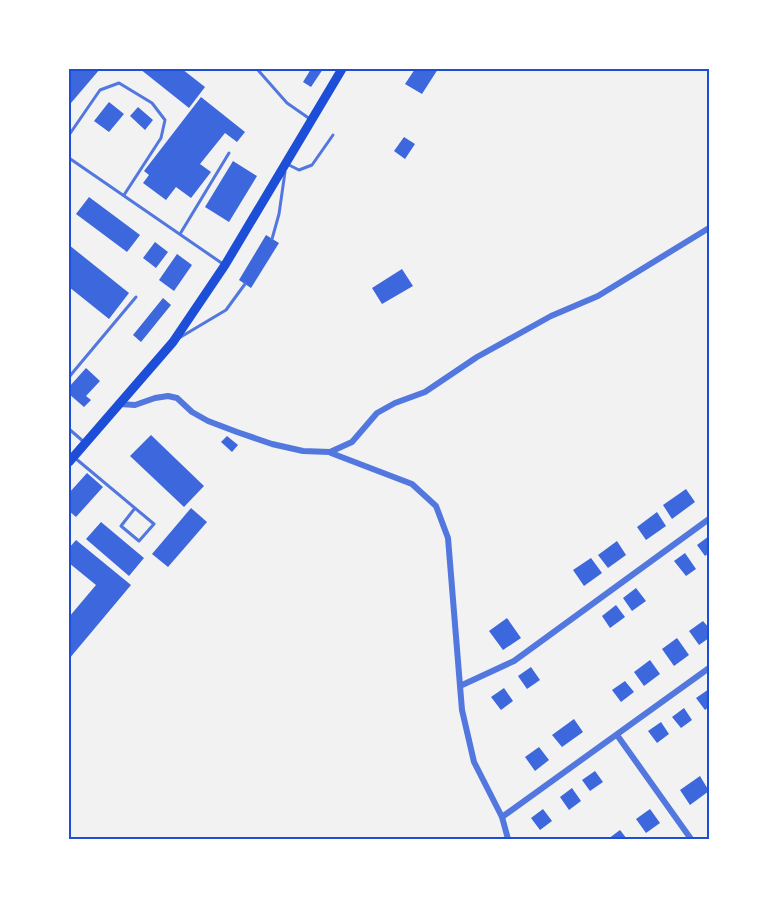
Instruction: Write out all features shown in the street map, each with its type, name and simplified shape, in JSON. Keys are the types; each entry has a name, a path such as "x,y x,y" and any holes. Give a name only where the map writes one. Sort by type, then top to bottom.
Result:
{"main road":[{"path":"71,459 173,342 225,265 342,69"}],"street":[{"path":"330,452 352,442 377,413 394,403 425,392 477,357 551,316 598,296 709,228"},
{"path":"120,405 135,405 168,396 177,398 192,412 237,432 272,444 303,451 330,452 412,483 436,506 448,538 462,710 474,762 502,817 508,839"},
{"path":"460,686 514,661 709,519"},
{"path":"502,817 709,668"},
{"path":"617,735 691,839"}],"lane":[{"path":"257,69 287,103 312,120"},
{"path":"69,135 100,90 119,82 152,103 165,120 161,138 124,195"},
{"path":"272,239 279,214 286,164 300,170 312,165 333,135"},
{"path":"180,234 229,153"},
{"path":"69,158 225,265"},
{"path":"173,342 226,310 245,284"},
{"path":"69,376 136,297"},
{"path":"69,429 86,443"},
{"path":"71,459 135,508 154,524 139,541 121,526 135,508"}],"building":[{"path":"69,69 100,69 71,103 69,102"},
{"path":"140,69 182,69 205,87 189,108"},
{"path":"311,69 323,69 311,87 303,82"},
{"path":"415,69 438,69 422,94 405,84"},
{"path":"201,97 245,132 237,142 225,133 200,164 211,172 191,198 176,187 166,200 143,183 149,175 144,171"},
{"path":"109,102 124,114 109,132 94,121"},
{"path":"138,107 153,120 145,130 130,116"},
{"path":"404,137 415,144 405,159 394,151"},
{"path":"233,161 257,176 229,222 205,207"},
{"path":"89,197 140,235 127,252 76,214"},
{"path":"266,235 279,243 251,288 239,280"},
{"path":"155,242 168,252 156,268 143,258"},
{"path":"69,245 129,293 109,319 69,287"},
{"path":"177,254 192,265 174,291 159,280"},
{"path":"402,269 413,286 382,304 372,288"},
{"path":"163,298 171,305 141,342 133,335"},
{"path":"86,368 100,381 86,396 91,400 84,407 69,394 69,387"},
{"path":"151,435 204,486 184,507 130,456"},
{"path":"227,436 238,445 232,452 221,442"},
{"path":"87,473 103,487 76,517 69,511 69,493"},
{"path":"686,489 695,502 672,519 663,505"},
{"path":"191,508 207,522 168,567 152,554"},
{"path":"657,512 666,526 646,540 637,527"},
{"path":"101,522 144,558 129,576 86,539"},
{"path":"709,536 709,553 705,556 697,545"},
{"path":"76,540 131,585 69,659 69,617 96,585 69,563 69,548"},
{"path":"617,541 626,555 608,568 598,555"},
{"path":"685,553 696,569 686,576 674,561"},
{"path":"591,558 602,573 584,586 573,570"},
{"path":"636,588 646,601 632,611 623,598"},
{"path":"616,605 625,617 610,628 602,616"},
{"path":"507,618 521,638 503,650 489,631"},
{"path":"703,621 709,628 709,638 699,645 689,631"},
{"path":"677,638 689,655 674,666 662,649"},
{"path":"650,660 660,674 644,686 634,672"},
{"path":"531,667 540,680 527,689 518,676"},
{"path":"625,681 634,692 621,702 612,690"},
{"path":"504,688 513,701 501,710 491,697"},
{"path":"709,689 709,707 705,710 696,698"},
{"path":"684,708 692,720 681,728 672,717"},
{"path":"574,719 583,732 562,747 552,735"},
{"path":"661,722 669,734 657,743 648,731"},
{"path":"539,747 549,760 535,771 525,757"},
{"path":"595,771 603,782 590,791 582,780"},
{"path":"700,776 709,791 690,805 680,790"},
{"path":"572,788 581,801 569,810 560,797"},
{"path":"543,809 552,821 540,830 531,818"},
{"path":"650,809 660,823 646,833 636,819"},
{"path":"620,830 627,839 608,839"}]}
